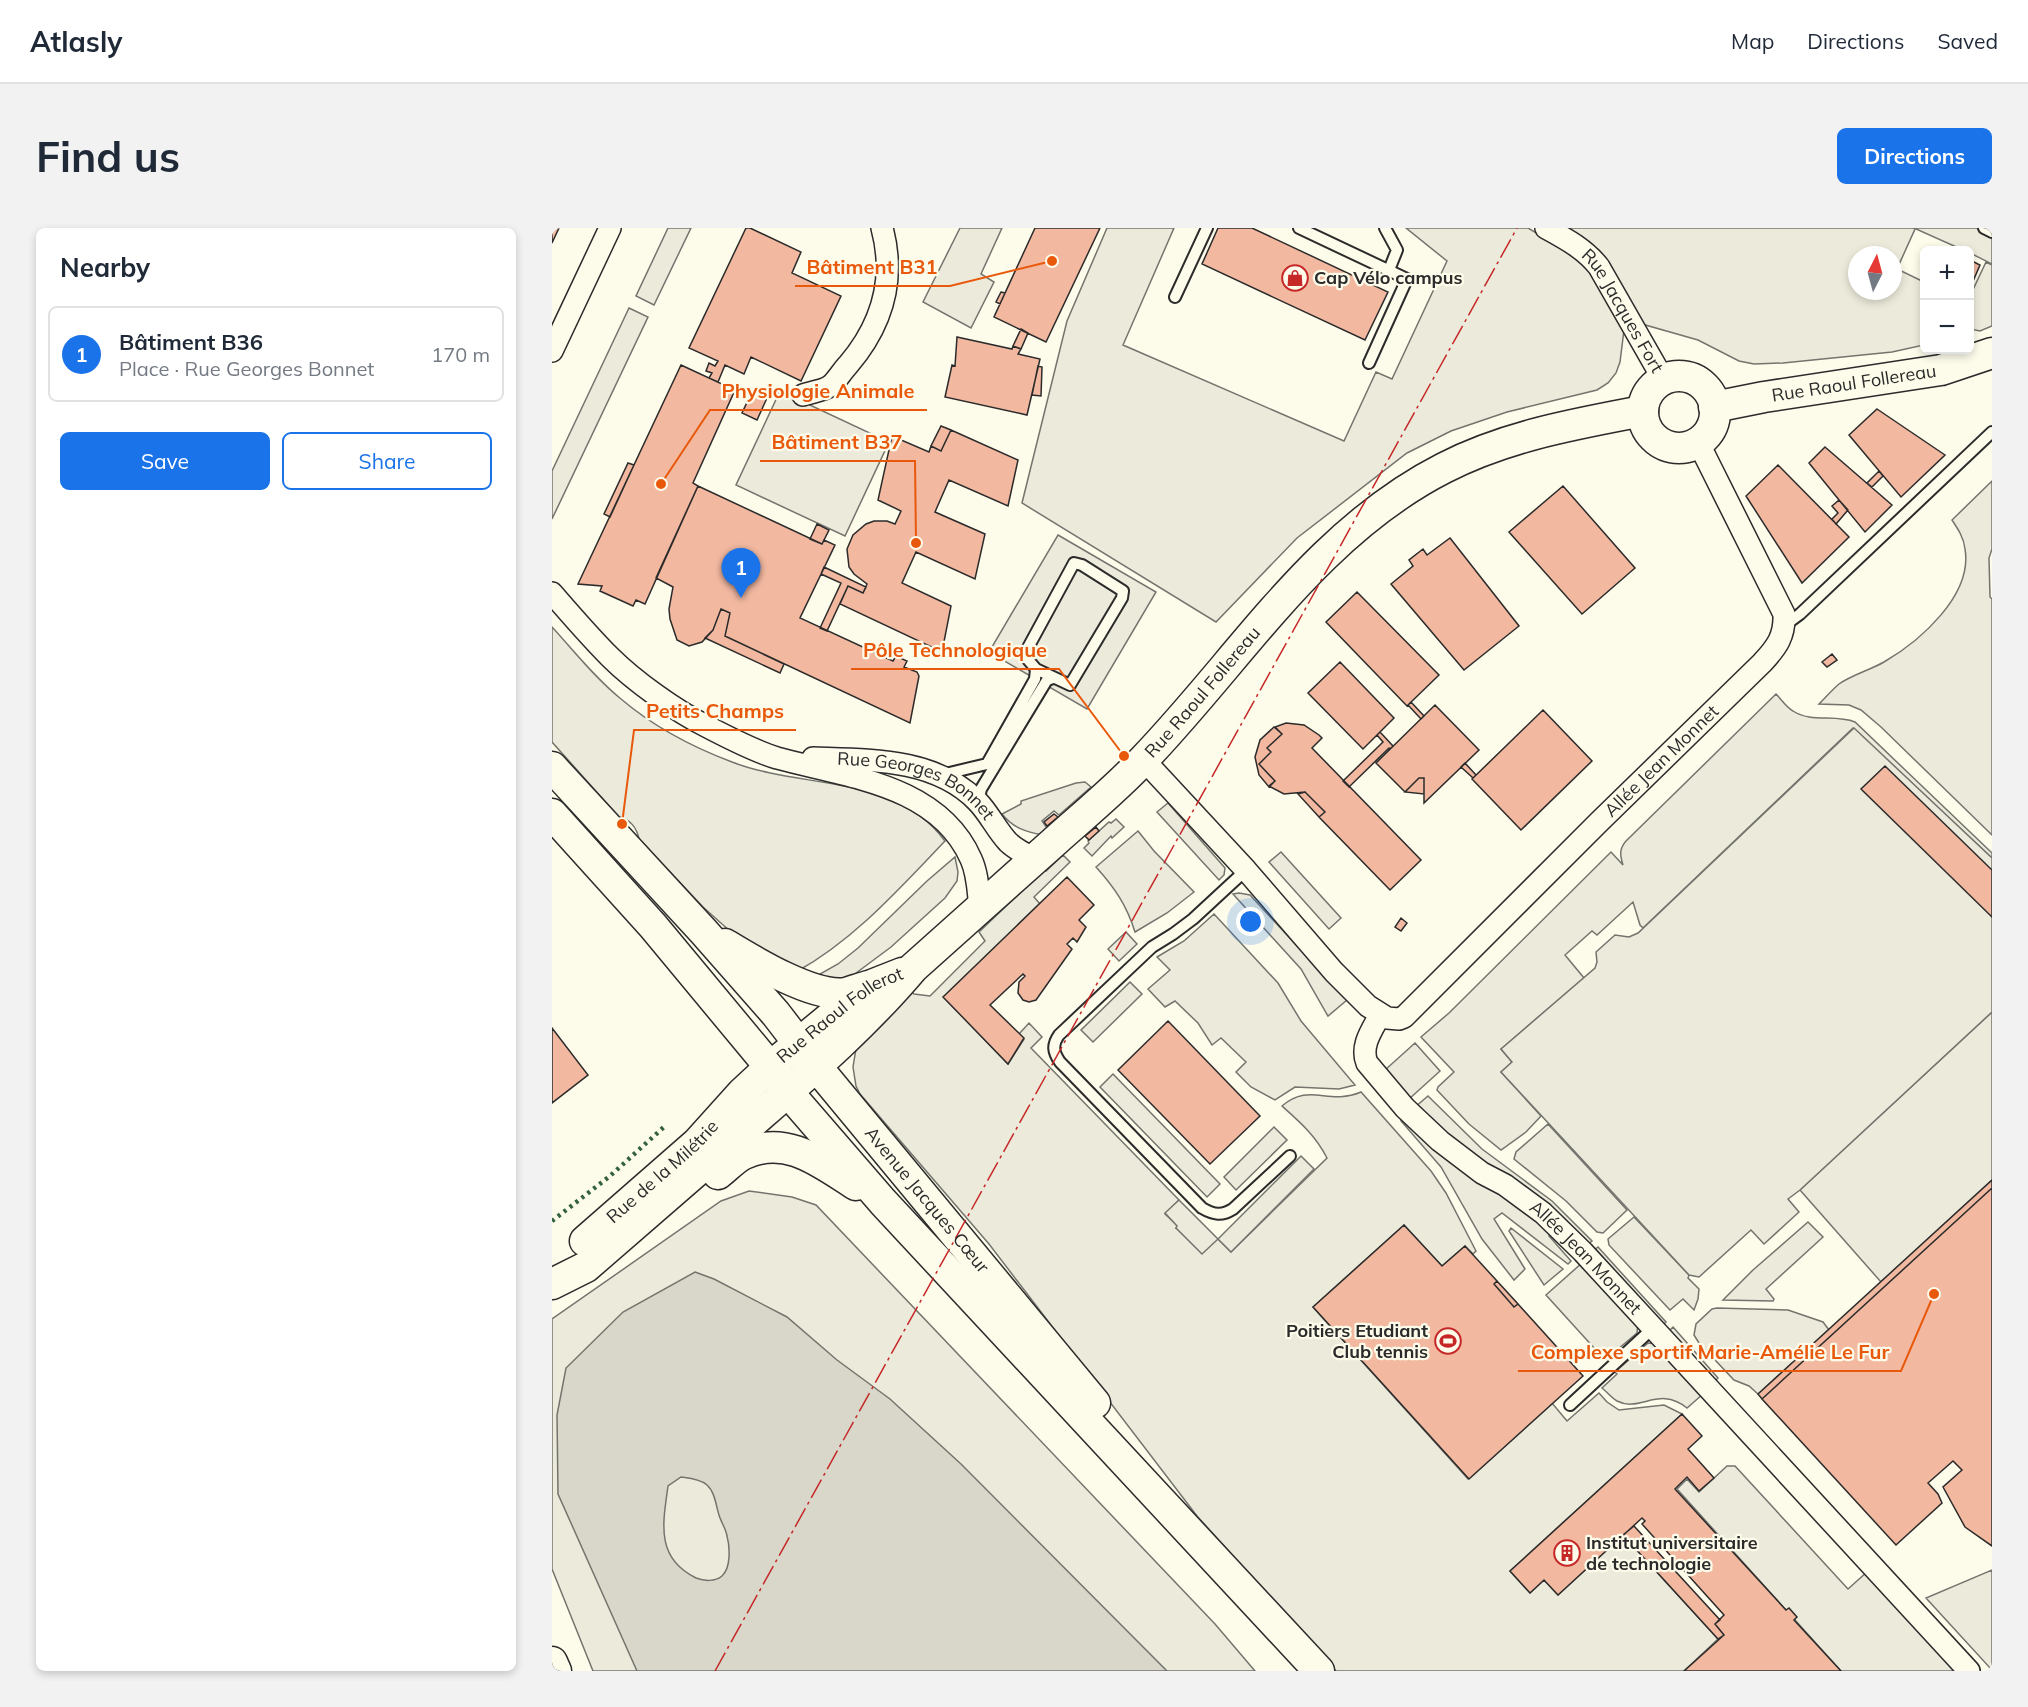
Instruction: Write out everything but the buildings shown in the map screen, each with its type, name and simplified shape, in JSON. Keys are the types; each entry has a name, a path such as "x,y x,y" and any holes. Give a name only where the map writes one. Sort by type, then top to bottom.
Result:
{"street":[{"path":"552,351 610,228"},
{"path":"803,395 830,386 864,346 873,329 888,274 888,251 882,228"},
{"name":"Rue Jacques Fort","path":"1546,228 1591,256 1605,276 1663,379"},
{"name":"Rue Raoul Follereau","path":"1714,407 1764,397 1941,370 1992,354"},
{"path":"1681,376 1694,379 1708,390 1714,407 1711,427 1698,442 1682,447 1659,442 1648,430 1643,411 1649,391 1663,379 1681,376"},
{"name":"Rue Raoul Follereau","path":"787,1091 807,1055 889,996 913,968 1144,760 1282,599 1348,534 1409,489 1444,468 1489,448 1542,431 1643,411"},
{"path":"1698,442 1784,614 1784,625"},
{"name":"Rue Georges Bonnet","path":"552,593 611,658 653,693 704,725 774,757 902,793 940,816 959,838 972,859 980,908"},
{"name":"Allée Jean Monnet","path":"1784,625 1778,646 1762,663 1408,1013 1399,1019 1380,1015 1364,1049 1365,1058 1405,1108 1440,1141 1482,1173 1505,1185 1543,1213 1583,1252 1969,1671"},
{"name":"Rue Georges Bonnet","path":"774,757 844,759 927,769 966,791 978,802 1007,841 1035,859"},
{"path":"1144,760 1246,870 1334,972 1380,1015"},
{"name":"Avenue Jacques Cœur","path":"552,767 776,1014 807,1055 1292,1641"},
{"name":"Avenue Jacques Cœur","path":"552,814 653,926 770,1067 787,1091 883,1202 1319,1671"},
{"path":"704,932 769,969 818,990 845,993 874,984"},
{"name":"Rue Raoul Follerot","path":"770,1067 807,1055 850,1001 874,984 913,968"},
{"name":"Rue de la Milétrie","path":"554,1278 578,1247 697,1143 742,1093 770,1067"},
{"name":"Rue de la Milétrie","path":"554,1278 586,1266 787,1091"},
{"path":"641,1220 714,1177 743,1155 768,1146 797,1151 813,1158 883,1202"},
{"path":"552,1662 556,1671"}],"lane":[{"path":"1175,297 1207,228"},
{"path":"1299,228 1407,279 1369,363"},
{"path":"1385,228 1397,250 1389,270"},
{"path":"1984,228 1992,232"},
{"path":"1784,625 1800,614 1992,432"},
{"path":"1074,563 1082,565 1117,586 1123,591 1122,598 1073,683 1070,686 1053,678 1036,669 1024,656 1074,563"},
{"path":"939,775 987,764 1035,679 1036,669"},
{"path":"978,802 981,789 1047,680 1053,678"},
{"path":"1246,870 1193,918 1152,947 1124,972 1059,1035 1054,1049 1060,1062 1202,1208 1209,1212 1226,1214 1290,1156"},
{"path":"1570,1405 1653,1328"}],"shaded area":[{"path":"668,228 691,228 654,305 636,296"},
{"path":"960,228 1002,228 981,274 994,282 971,328 923,302"},
{"path":"1107,228 1174,228 1123,345 1344,441 1376,372 1392,379 1447,261 1406,228 1528,228 1577,257 1586,265 1624,330 1620,362 1616,373 1608,383 1597,390 1507,412 1451,431 1407,453 1297,538 1216,622 1022,503 1067,321"},
{"path":"1561,228 1915,229 1902,258 1902,246 1848,246 1848,300 1902,300 1902,271 1920,280 1920,346 1892,352 1754,364 1739,361 1698,340 1642,324 1599,250"},
{"path":"1914,228 1992,228 1992,264 1974,255 1974,246 1954,246"},
{"path":"1986,262 1992,265 1992,326 1980,331 1974,330 1974,288"},
{"path":"629,308 648,317 552,519 552,471"},
{"path":"780,391 889,442 845,536 736,485"},
{"path":"1992,481 1992,549 1989,558 1990,597 1992,599 1992,835 1861,710 1849,705 1819,704 1839,684 1898,653 1928,629 1941,615 1961,583 1965,566 1963,541 1952,520"},
{"path":"1058,535 1156,592 1087,709 989,652"},
{"path":"552,627 611,691 647,719 688,743 732,762 759,770 846,786 901,804 925,819 945,841 857,929 796,972 741,941 703,907 639,839 632,825 619,817 552,742"},
{"path":"1776,694 1788,707 1800,715 1855,722 1992,853 1992,858 1853,728 1643,928 1633,902 1597,935 1592,931 1565,955 1584,978 1501,1049 1512,1062 1501,1072 1541,1116 1526,1132 1501,1150 1469,1124 1437,1090 1454,1072 1421,1037 1449,1013 1611,852 1623,865 1621,852 1626,841"},
{"path":"1854,728 1992,858 1992,1012 1788,1199 1799,1212 1764,1244 1751,1230 1699,1277 1689,1275 1501,1072 1512,1062 1501,1049 1595,968 1596,952 1615,935 1629,937 1638,933"},
{"path":"1085,782 1091,787 1059,815 1054,811 1042,821 1049,831 1043,835 1020,829 1002,814 1021,804 1021,801"},
{"path":"1168,803 1225,868 1224,875 1219,880 1157,812"},
{"path":"1116,819 1124,827 1112,838 1111,836 1092,856 1084,848 1089,843 1088,841 1109,822"},
{"path":"1138,831 1194,892 1167,913 1135,932 1120,898 1096,867"},
{"path":"1281,852 1341,918 1329,929 1269,862"},
{"path":"1063,855 1070,862 1034,897 1040,904 944,997 1008,1064 1024,1039 1019,1034 1029,1023 1042,1037 1031,1048 1179,1200 1165,1214 1178,1226 1176,1228 1218,1239 1231,1252 1327,1158 1313,1136 1282,1106 1302,1096 1339,1097 1361,1092 1431,1171 1446,1193 1476,1251 1473,1254 1465,1246 1442,1266 1404,1225 1313,1307 1468,1479 1552,1403 1567,1421 1599,1393 1619,1410 1664,1405 1682,1414 1510,1571 1530,1593 1544,1580 1558,1595 1623,1535 1718,1639 1684,1671 1336,1671 1197,1516 989,1244 860,1094 856,1086 853,1067 856,1049 910,990 914,994 930,996 985,941 979,932"},
{"path":"955,857 957,881 945,898 891,947 844,982 813,978 838,964 858,948"},
{"path":"1233,894 1250,895 1347,1000 1328,1016 1301,969"},
{"path":"1214,914 1278,983 1301,1021 1355,1085 1339,1089 1295,1087 1275,1100 1251,1087 1236,1072 1246,1062 1221,1038 1212,1045 1198,1023 1175,1001 1165,1007 1148,989 1170,970 1157,957 1184,941"},
{"path":"1126,932 1137,944 1119,961 1108,949"},
{"path":"1130,982 1142,994 1093,1042 1081,1030"},
{"path":"1992,1012 1992,1180 1881,1282 1800,1190"},
{"path":"1415,1043 1440,1071 1408,1100 1385,1070"},
{"path":"1113,1074 1220,1184 1207,1197 1100,1087"},
{"path":"1428,1096 1482,1149 1552,1201 1592,1241 1587,1245 1463,1151 1414,1108"},
{"path":"1404,1119 1553,1231 1549,1236 1571,1261 1568,1264 1502,1213 1494,1219 1525,1269 1514,1280 1482,1239 1441,1167 1401,1121"},
{"path":"1548,1124 1627,1210 1603,1233 1597,1232 1566,1201 1514,1159 1516,1152"},
{"path":"1274,1127 1287,1140 1236,1190 1224,1177"},
{"path":"1301,1156 1314,1169 1231,1252 1218,1239"},
{"path":"749,1191 792,1197 816,1205 1215,1624 1255,1671 593,1671 552,1569 552,1319 721,1201"},
{"path":"1179,1200 1218,1239 1202,1254 1176,1228 1177,1226 1165,1213"},
{"path":"1634,1217 1689,1275 1688,1278 1699,1289 1694,1310 1683,1299 1670,1310 1609,1245 1608,1239"},
{"path":"1808,1222 1823,1237 1766,1289 1774,1299 1773,1301 1723,1300 1753,1270"},
{"path":"1511,1228 1563,1269 1544,1285 1509,1231"},
{"path":"1598,1247 1666,1322 1661,1327 1592,1252"},
{"path":"1583,1262 1638,1323 1637,1333 1605,1360 1546,1295"},
{"path":"695,1272 714,1279 787,1317 837,1360 890,1399 961,1464 1167,1671 637,1671 558,1494 557,1415 566,1368 623,1312","holes":["681,1477 702,1481 710,1488 726,1533 729,1551 727,1568 722,1576 713,1580 696,1578 683,1570 668,1550 664,1526 668,1486"]},
{"path":"1712,1309 1788,1310 1823,1322 1829,1330 1758,1394 1749,1386 1734,1380 1694,1335 1696,1324"},
{"path":"1673,1327 1718,1378 1712,1384 1667,1333"},
{"path":"1648,1343 1657,1344 1703,1394 1687,1408 1667,1399 1625,1404 1615,1400 1602,1388 1617,1374 1615,1372"},
{"path":"1727,1466 1735,1466 1848,1589 1867,1572 1957,1671 1841,1671 1677,1489 1687,1479 1699,1492"},
{"path":"1992,1570 1992,1670 1926,1598"}],"hedge":[{"path":"552,1221 610,1176 665,1126"}],"power":[{"path":"715,1671 1517,228"}],"place":[{"name":"Bâtiment B31","path":"1052,261"},
{"name":"Cap Vélo campus","path":"1295,278"},
{"name":"Physiologie Animale","path":"661,484"},
{"name":"Bâtiment B37","path":"916,543"},
{"name":"Bâtiment B36","path":"741,598"},
{"name":"Pôle Technologique","path":"1124,756"},
{"name":"Petits Champs","path":"622,824"},
{"name":"Complexe sportif Marie-Amélie Le Fur","path":"1934,1294"},
{"name":"Poitiers Etudiant Club tennis","path":"1448,1341"},
{"name":"Institut universitaire de technologie","path":"1567,1553"}]}
